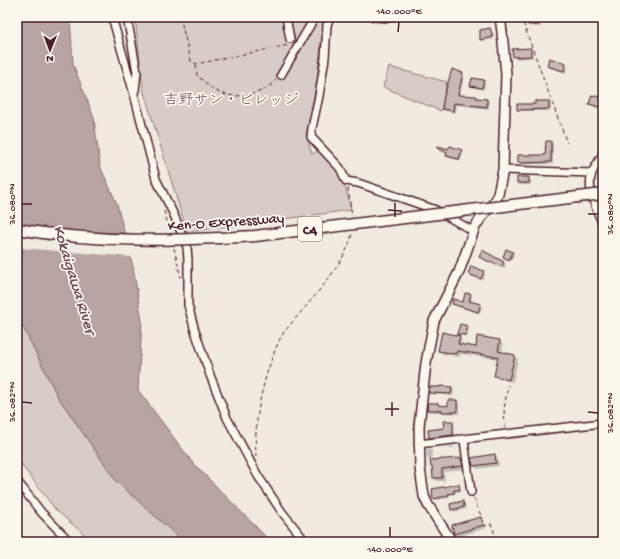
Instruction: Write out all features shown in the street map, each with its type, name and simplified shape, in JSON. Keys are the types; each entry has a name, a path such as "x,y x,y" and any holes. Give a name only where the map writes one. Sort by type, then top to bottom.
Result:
{"highway":[{"name":"Ken-O Expressway","path":"17,230 69,237 116,240 162,241 208,239 255,236 603,194"}],"main road":[{"path":"452,542 428,506 424,496 418,444 419,426 426,363 434,321 459,272 473,231 481,218 496,200 503,170 506,74 500,17"}],"street":[{"path":"112,17 156,180 182,231 188,260 188,305 210,376 236,437 254,470 282,512 306,542"},
{"path":"127,17 137,72 134,94"},
{"path":"286,17 290,39"},
{"path":"281,75 314,17"},
{"path":"330,17 327,25 325,58 311,137 340,168 346,181 358,183 436,210 473,231"},
{"path":"374,17 392,17"},
{"path":"603,153 592,173 590,183 594,201 603,225"},
{"path":"503,170 592,173"},
{"path":"418,444 464,440 603,423"},
{"path":"464,440 471,492"},
{"path":"17,481 41,512 70,542"}],"path":[{"path":"180,17 191,61 196,64 291,45 290,39"},
{"path":"521,17 567,143"},
{"path":"196,64 197,75 209,86 226,95 242,96 259,92 272,85 281,75"},
{"path":"346,181 352,212 352,220"},
{"path":"256,461 258,408 264,383 276,347 284,332 337,266 347,249 352,235 352,227"},
{"path":"505,435 504,409 508,385"},
{"path":"471,492 485,526 491,524 498,542"},
{"path":"520,542 531,542"}],"green space":[{"name":"吉野サン・ビレッジ","path":"135,17 324,17 317,81 306,135 312,154 318,151 334,165 338,171 346,191 351,210 187,232 143,89"},
{"path":"389,67 447,82 441,111 383,87"},
{"path":"17,313 58,397 117,482 184,542 93,542 56,510 23,467 17,454"}],"water":[{"name":"Kokaigawa River","path":"17,17 70,17 73,64 94,118 100,166 117,204 133,267 142,321 138,390 192,462 271,542 184,542 117,482 58,397 18,317 17,256 23,255 22,244 17,244"}],"pier":[{"path":"17,225 127,236 133,257 20,248 20,246 17,246"}],"building":[{"path":"529,17 540,17 539,25 528,25"},
{"path":"490,28 493,37 480,40 480,30"},
{"path":"531,48 531,56 513,57 512,49"},
{"path":"549,58 566,63 564,71 547,66"},
{"path":"452,69 463,73 458,95 476,96 476,98 487,99 487,107 454,103 453,111 442,109 444,96"},
{"path":"472,78 484,80 482,88 470,86"},
{"path":"592,95 603,98 603,108 589,104"},
{"path":"535,101 549,101 549,109 517,110 517,104 535,104"},
{"path":"546,141 551,141 551,162 518,163 518,155 545,155"},
{"path":"438,146 448,149 450,146 462,150 459,159 446,156 447,153 437,148"},
{"path":"517,177 529,177 529,183 517,183"},
{"path":"506,249 513,252 509,260 503,257"},
{"path":"482,250 504,262 501,267 479,257"},
{"path":"471,266 484,271 481,279 468,274"},
{"path":"465,293 471,294 469,301 481,304 478,312 452,304 453,299 463,302"},
{"path":"460,324 468,326 465,335 457,334"},
{"path":"442,332 460,336 458,344 476,347 477,336 500,340 498,351 515,355 509,380 494,376 498,357 457,351 456,354 438,351"},
{"path":"429,387 452,387 451,394 429,393"},
{"path":"448,400 457,400 457,412 427,410 428,403 438,403 438,405 448,406"},
{"path":"443,421 453,421 453,435 429,438 428,430 444,428"},
{"path":"495,454 496,463 473,466 471,458"},
{"path":"461,458 463,466 442,469 442,478 433,478 430,460"},
{"path":"459,484 460,490 454,490 454,493 448,494 448,496 433,499 432,489"},
{"path":"463,501 464,507 451,510 450,504"},
{"path":"481,517 484,525 454,534 452,525"}]}
